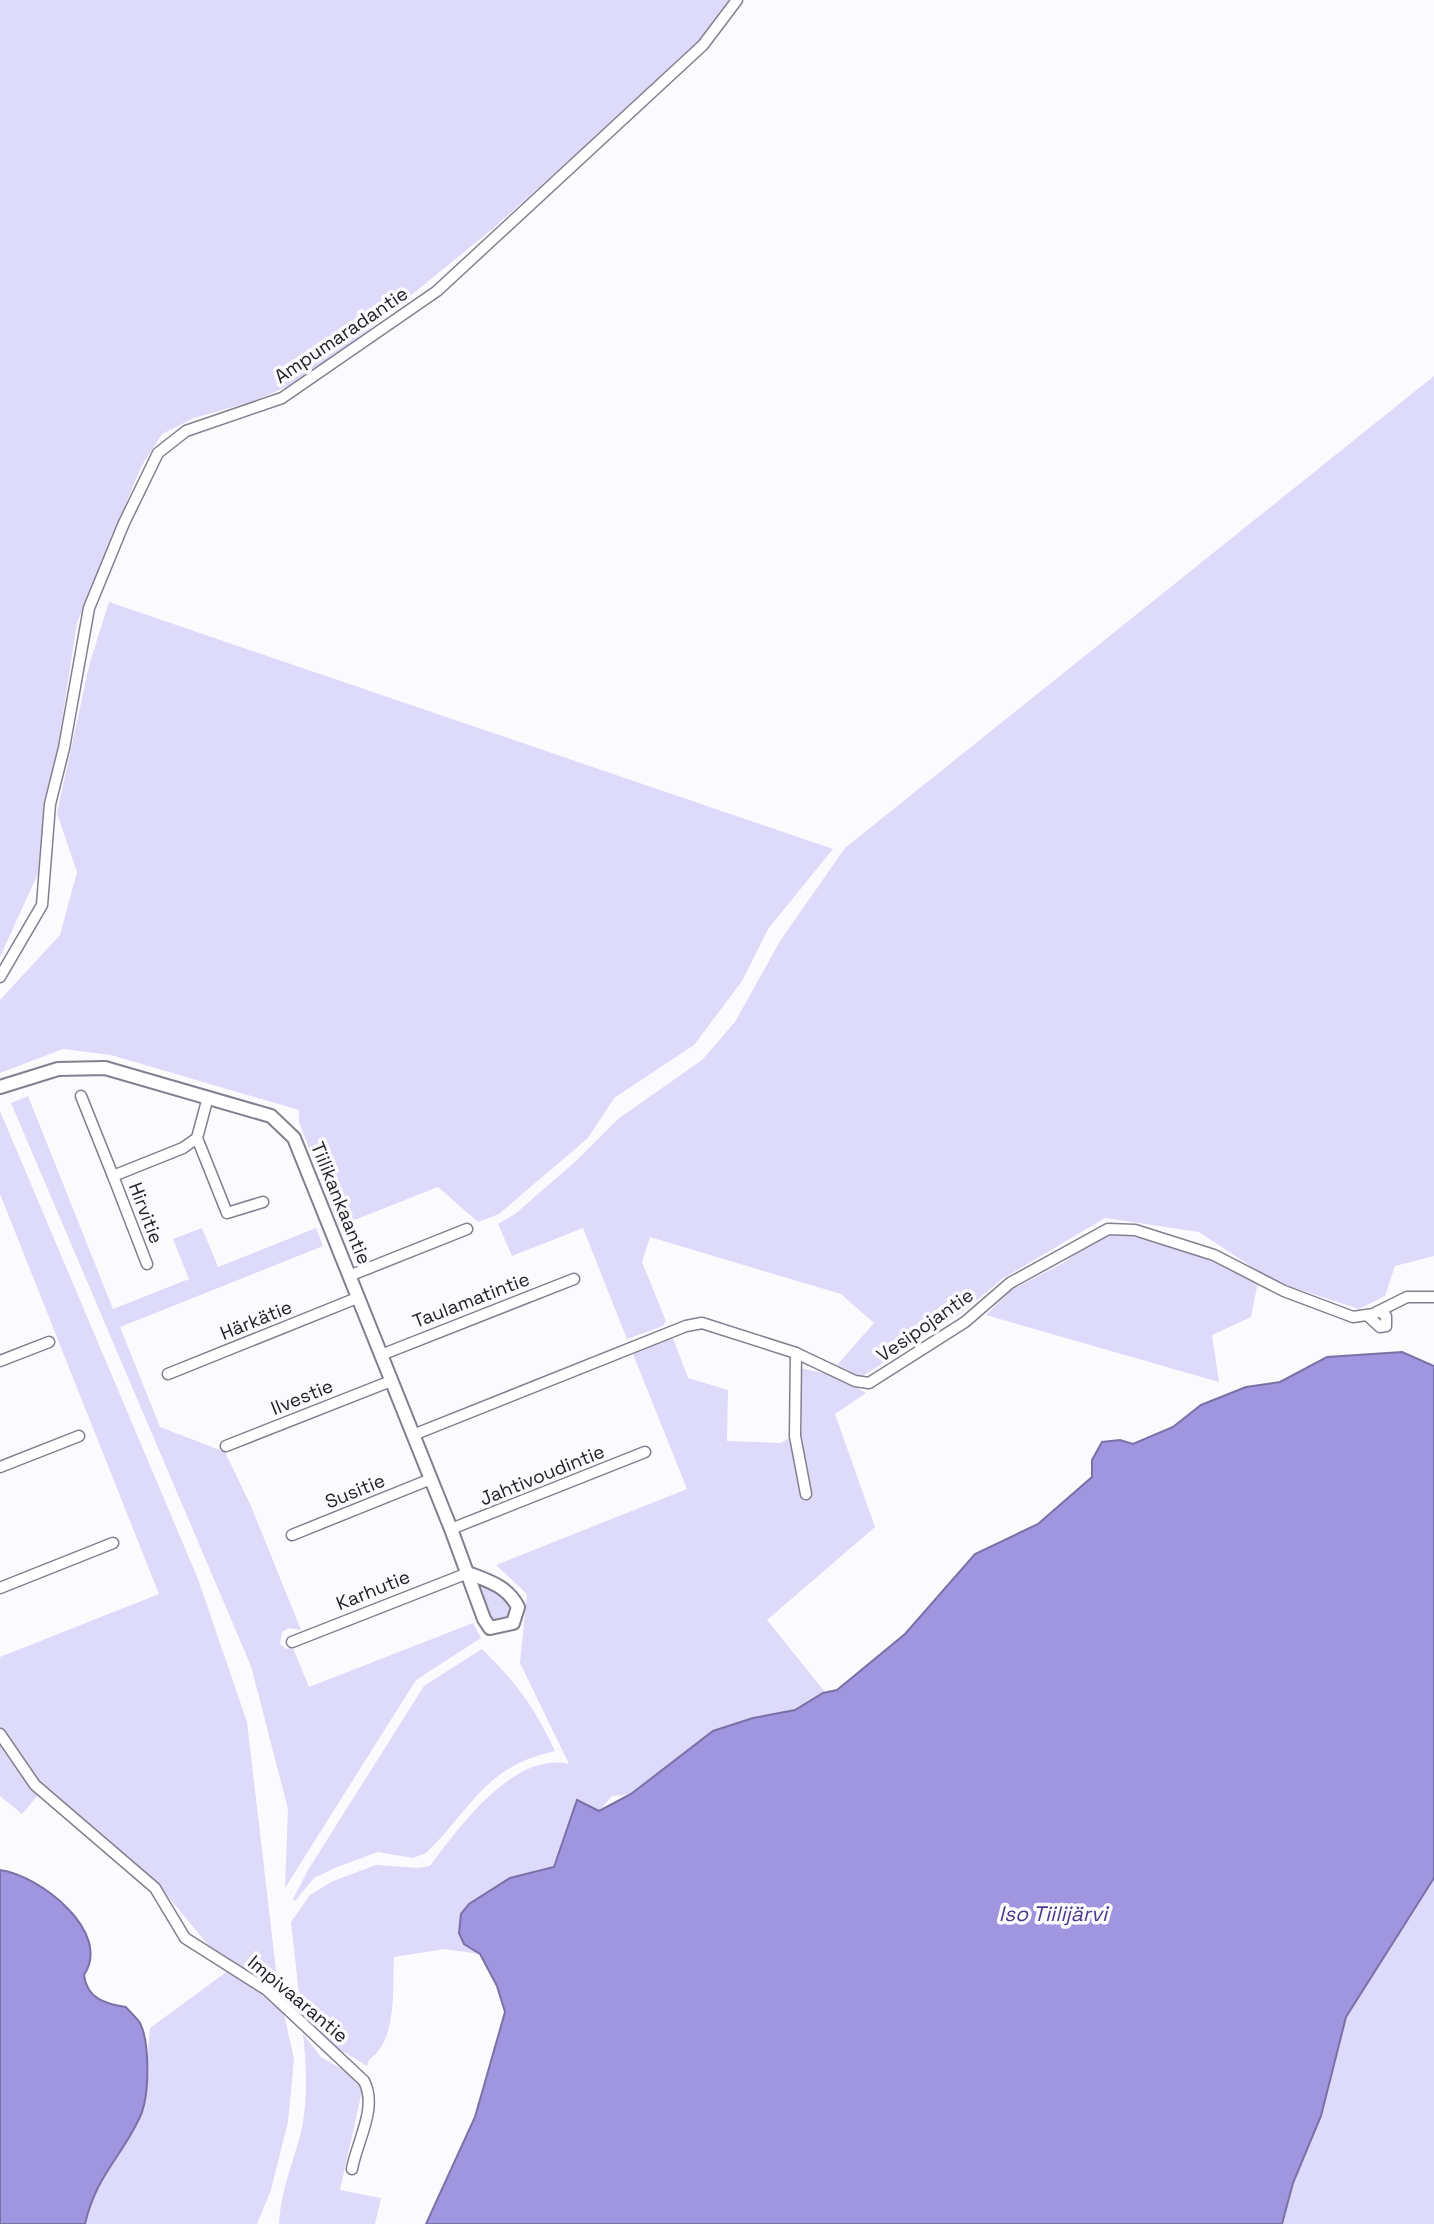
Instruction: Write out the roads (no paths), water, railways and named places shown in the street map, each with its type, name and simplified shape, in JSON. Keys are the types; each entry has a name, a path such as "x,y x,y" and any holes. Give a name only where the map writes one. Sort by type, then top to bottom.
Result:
{"street":[{"name":"Ampumaradantie","path":"0,977 42,905 50,804 64,748 89,606 124,523 158,453 186,432 282,398 437,291 703,45 737,0"},
{"name":"Tiilikankaantie","path":"0,1087 50,1070 81,1066 126,1073 271,1116 294,1138 357,1298 490,1628 513,1623 518,1607 513,1597 499,1585 468,1573"},
{"name":"Hirvitie","path":"81,1096 147,1264"},
{"path":"208,1097 197,1138 227,1213 263,1202"},
{"name":"Hirvitie","path":"113,1176 183,1148 197,1138"},
{"name":"Vesipojantie","path":"413,1435 686,1326 713,1325 796,1353 855,1381 869,1383 965,1322 1010,1283 1098,1233 1119,1228 1214,1255 1272,1285 1353,1317 1368,1316 1407,1297 1434,1297"},
{"path":"349,1276 467,1229"},
{"name":"Taulamatintie","path":"381,1355 574,1279"},
{"name":"Härkätie","path":"167,1374 357,1298"},
{"name":"Vesipojantie","path":"1368,1316 1380,1327 1386,1326 1386,1316 1379,1311"},
{"path":"0,1361 49,1342"},
{"path":"796,1353 795,1436 801,1452 806,1494"},
{"name":"Ilvestie","path":"226,1446 391,1381"},
{"path":"0,1467 79,1436"},
{"name":"Jahtivoudintie","path":"451,1529 645,1452"},
{"name":"Susitie","path":"292,1535 431,1479"},
{"path":"0,1588 113,1543"},
{"name":"Karhutie","path":"292,1642 468,1573"},
{"name":"Impivaarantie","path":"0,1734 35,1785 155,1888 185,1938 267,1990 364,2081 369,2090 370,2104 352,2169"}],"water":[{"name":"Iso Tiilijärvi","path":"1402,1352 1434,1366 1434,1878 1346,2017 1321,2116 1293,2183 1282,2224 426,2224 475,2117 505,2012 497,1986 480,1954 464,1944 459,1933 461,1914 469,1904 510,1878 554,1867 577,1800 599,1811 631,1794 713,1731 753,1718 795,1710 823,1693 837,1690 905,1634 975,1554 1038,1524 1092,1477 1092,1460 1102,1442 1120,1440 1133,1444 1173,1427 1201,1405 1246,1387 1280,1382 1327,1357"},
{"path":"0,1870 34,1882 68,1908 89,1941 90,1958 84,1975 89,1990 105,2002 126,2007 139,2021 146,2043 147,2085 143,2110 95,2193 85,2224 0,2224"}]}
